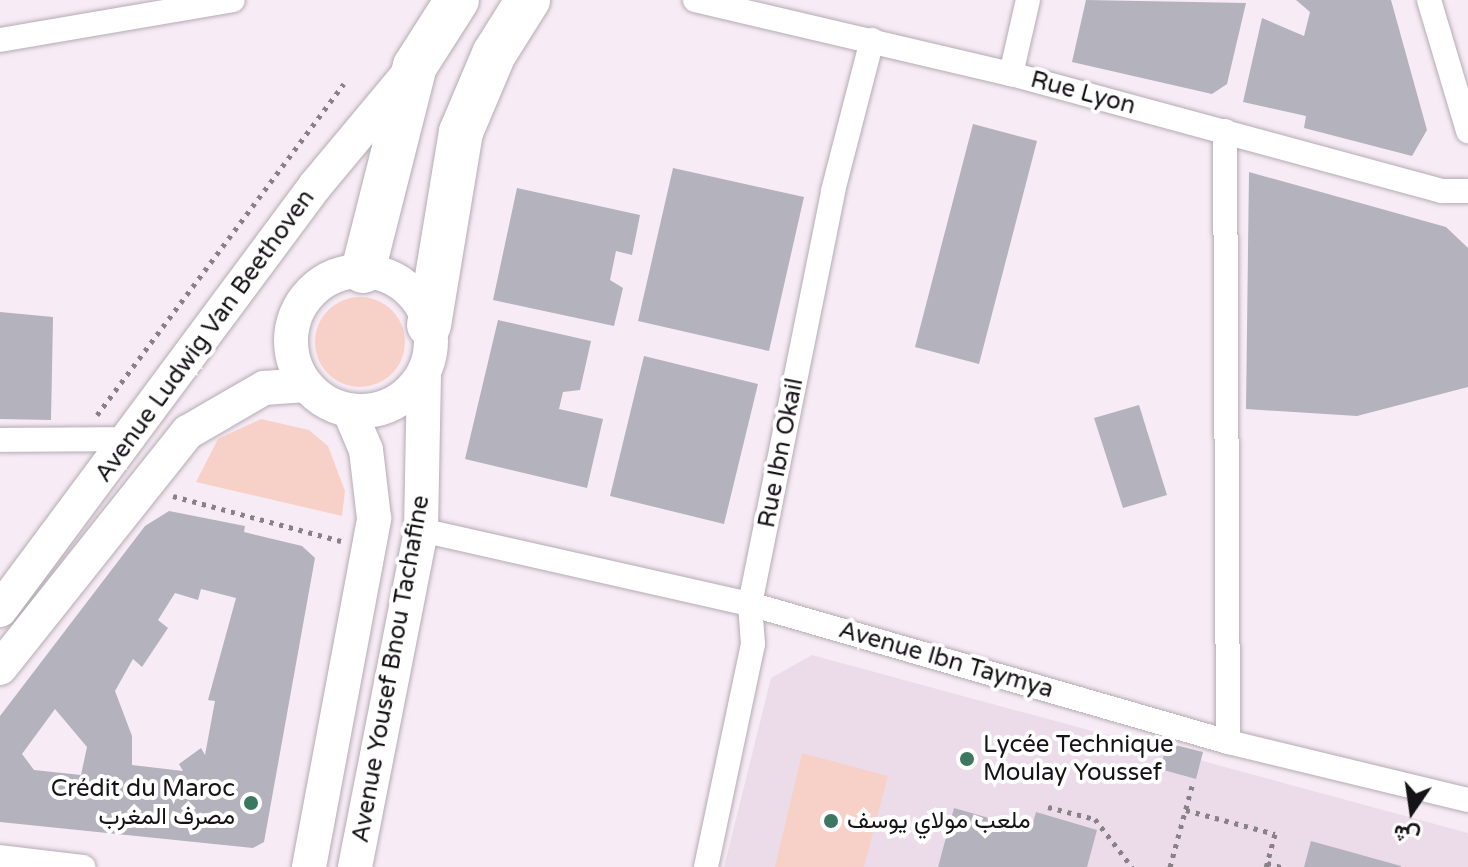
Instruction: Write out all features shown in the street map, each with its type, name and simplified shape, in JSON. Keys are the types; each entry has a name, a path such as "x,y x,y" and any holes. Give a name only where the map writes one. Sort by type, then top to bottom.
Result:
{"highway":[{"path":"429,325 461,132 494,54 528,0"},
{"name":"Avenue Ludwig Van Beethoven","path":"363,271 415,66 444,7"}],"main road":[{"name":"Avenue Ludwig Van Beethoven","path":"0,610 133,439 315,186 415,66"},
{"path":"363,271 406,287 429,325 424,376 388,406 349,410 306,385 295,365 293,320 320,283 363,271"},
{"name":"Avenue Yousef Bnou Tachafine","path":"355,867 421,530 424,376"},
{"name":"Avenue Ludwig Van Beethoven","path":"0,668 188,432 224,406 264,388 306,385"},
{"name":"Avenue Yousef Bnou Tachafine","path":"309,867 369,548 372,487 349,410"}],"street":[{"path":"0,40 233,0"},
{"name":"Rue Lyon","path":"695,0 1011,74 1442,191 1468,191"},
{"path":"1011,74 1028,0"},
{"path":"1429,0 1468,131"},
{"name":"Rue Ibn Okail","path":"706,867 753,644 750,604 833,191 872,40"},
{"path":"1225,131 1228,742"},
{"path":"0,440 133,439"},
{"name":"Avenue Ibn Taymya","path":"421,530 750,604 1228,742 1468,800"},
{"path":"0,857 83,867"}],"path":[{"path":"89,439 98,413 344,84"},
{"path":"143,488 369,548"},
{"path":"1170,867 1192,786"},
{"path":"1048,807 1095,819 1132,867"},
{"path":"1186,810 1275,834 1266,865 1281,867"}],"shaded area":[{"path":"360,297 377,300 392,310 402,325 405,342 402,359 392,374 377,384 360,387 343,384 328,374 318,359 315,342 318,325 328,310 343,300"},
{"path":"261,419 309,430 328,446 345,491 342,516 196,482 218,439"},
{"name":"Lycée Technique Moulay Youssef","path":"812,655 1468,833 1468,867 724,867 771,678"},
{"name":"ملعب مولاي يوسف","path":"802,753 888,776 864,867 775,867"}],"building":[{"path":"1086,0 1246,3 1227,84 1212,94 1072,62"},
{"path":"1296,0 1391,0 1427,130 1412,156 1304,128 1306,116 1243,102 1262,18 1304,36 1310,12"},
{"path":"973,124 1037,141 979,364 915,347"},
{"path":"673,168 804,197 769,351 638,321"},
{"path":"1249,172 1446,227 1468,248 1468,387 1357,416 1246,409"},
{"path":"517,188 640,215 632,255 616,251 610,280 623,288 614,326 493,300"},
{"path":"0,312 53,317 51,420 0,419"},
{"path":"498,320 591,341 580,390 563,392 559,409 603,419 587,488 465,459"},
{"path":"644,356 758,384 724,524 610,496"},
{"path":"1139,405 1167,495 1123,508 1094,418"},
{"path":"169,511 245,526 244,532 302,546 315,558 264,842 253,848 0,822 0,716 145,526","holes":["201,589 236,598 208,700 215,701 205,755 201,748 179,764 183,771 132,765 132,736 115,691 133,659 142,667 168,628 158,620 175,593 198,600","55,709 87,747 81,775 34,770 22,754"]},
{"path":"1167,743 1203,752 1196,779 1160,769"},
{"path":"954,808 1031,830 1036,812 1097,830 1087,867 938,867"},
{"path":"1311,841 1401,866 1401,867 1304,867"}],"place":[{"name":"Lycée Technique Moulay Youssef","path":"967,759"},
{"name":"Crédit du Maroc مصرف المغرب","path":"251,803"},
{"name":"ملعب مولاي يوسف","path":"831,821"}]}
